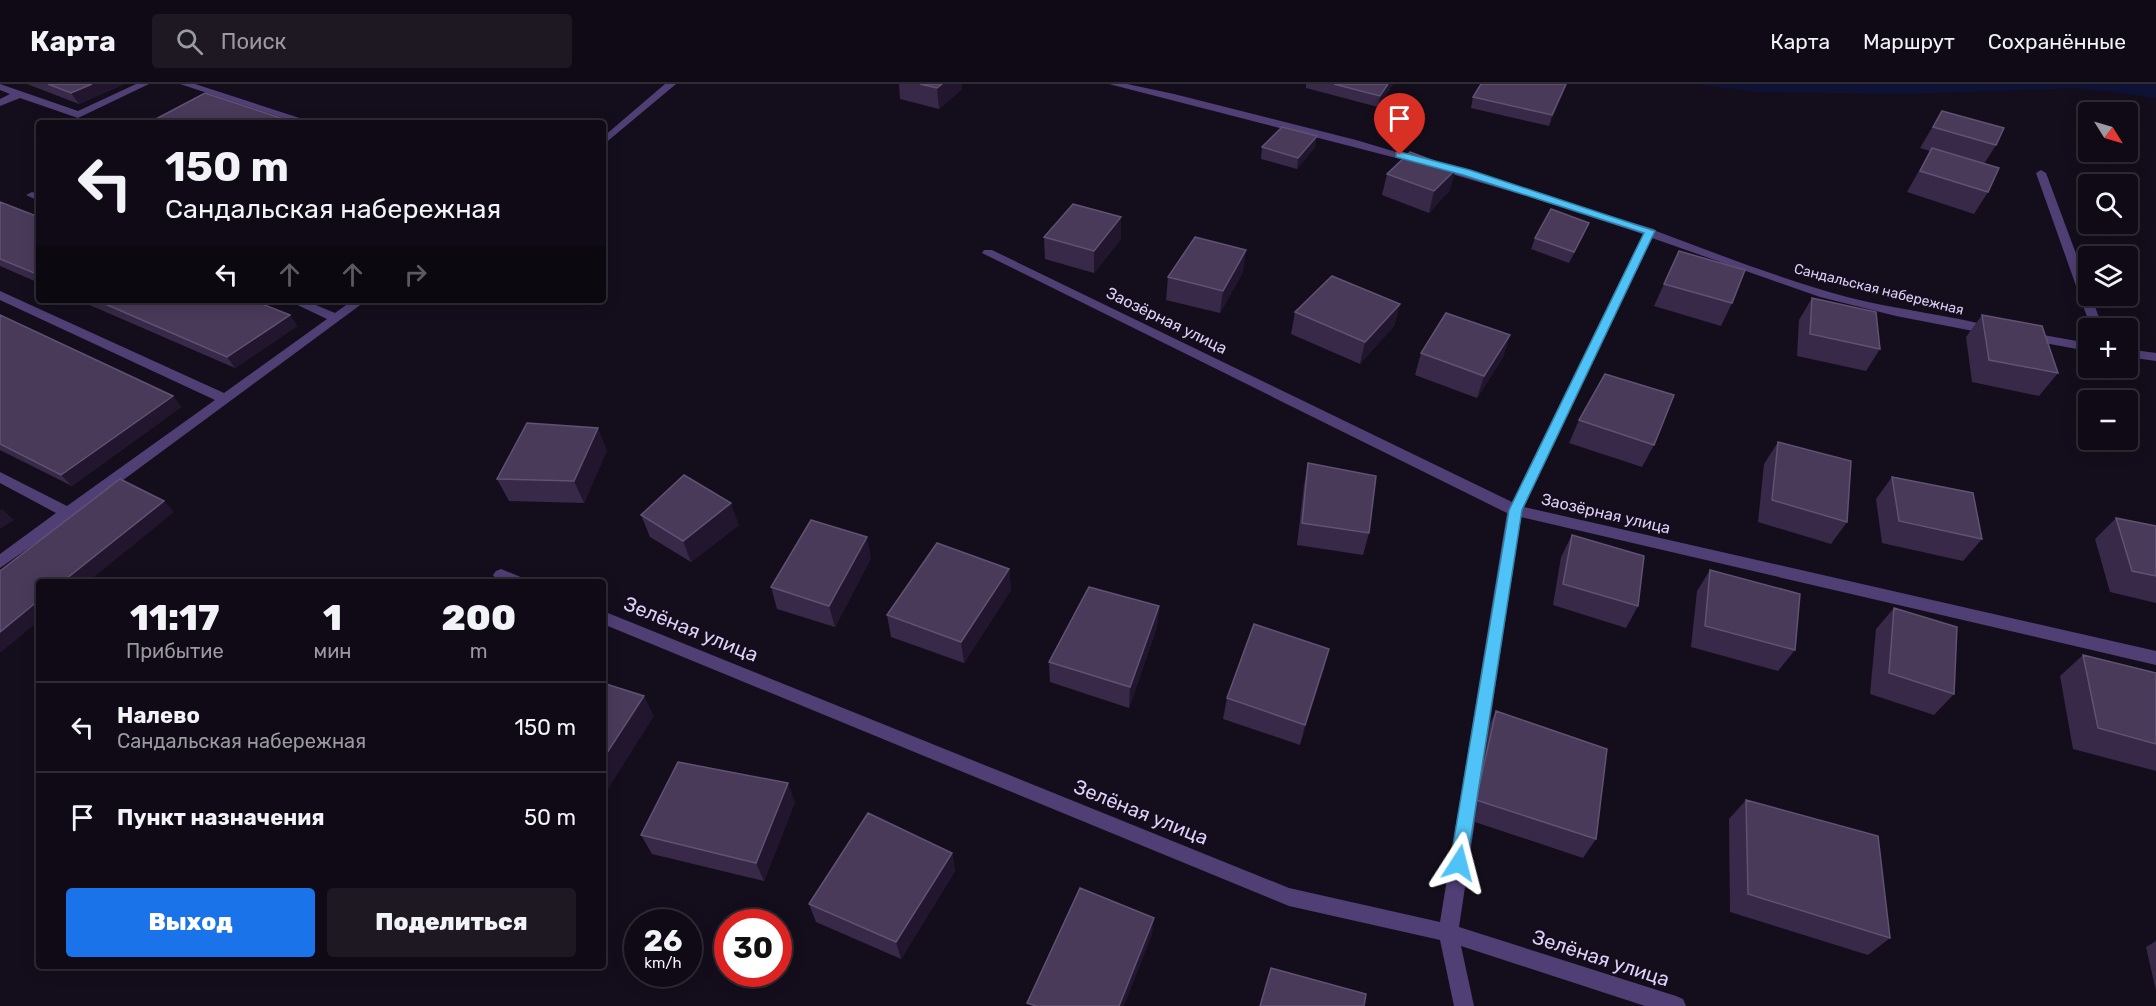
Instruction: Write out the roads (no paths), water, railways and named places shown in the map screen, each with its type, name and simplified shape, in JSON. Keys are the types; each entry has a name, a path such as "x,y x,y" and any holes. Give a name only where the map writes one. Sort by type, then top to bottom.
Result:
{"street":[{"path":"0,87 78,116 144,84"},
{"path":"185,84 300,120"},
{"path":"606,139 671,84"},
{"name":"Сандальская набережная","path":"1114,84 1221,108 1467,172 1650,231 1802,287 1936,321 2078,345"},
{"path":"0,103 19,94"},
{"path":"2041,174 2093,318"},
{"path":"1464,1006 1448,933 1515,510 1650,231"},
{"name":"Заозёрная улица","path":"988,253 1515,510 2156,658"},
{"path":"0,295 225,399"},
{"path":"300,303 337,318"},
{"path":"0,562 358,303"},
{"path":"2138,355 2156,357"},
{"path":"0,477 68,513"},
{"path":"501,575 511,579"},
{"name":"Зелёная улица","path":"606,618 1289,897 1448,933 1676,1006"}]}
